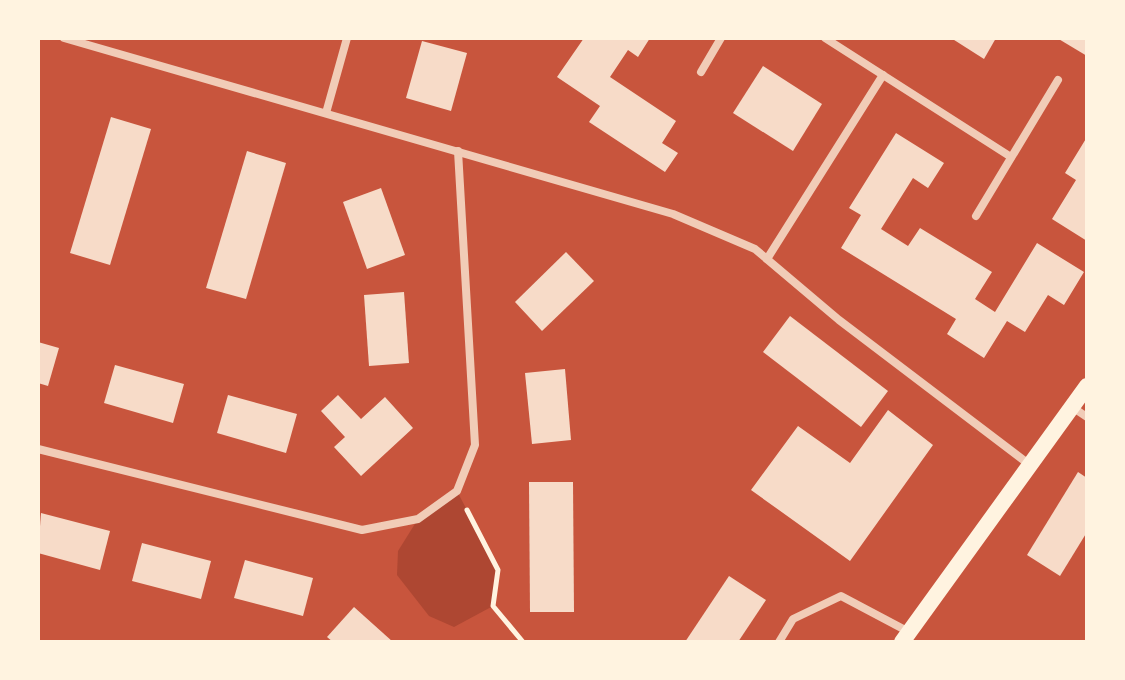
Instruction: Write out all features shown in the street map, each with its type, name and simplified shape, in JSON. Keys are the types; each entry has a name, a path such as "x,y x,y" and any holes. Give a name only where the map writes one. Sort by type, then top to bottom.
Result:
{"main road":[{"path":"906,637 1087,386"}],"street":[{"path":"64,38 673,214 755,249 839,320 1030,465"},
{"path":"326,113 347,38"},
{"path":"701,72 721,38"},
{"path":"825,38 1011,157"},
{"path":"767,259 883,75"},
{"path":"976,216 1058,80"},
{"path":"38,449 362,530 418,519 457,491 475,445 458,151"},
{"path":"1072,407 1087,417"},
{"path":"779,642 793,619 841,596 906,637"}],"path":[{"path":"457,491 498,570 493,606 523,642"}],"shaded area":[{"path":"457,491 498,570 493,606 454,627 429,616 397,575 398,551 418,519"}],"building":[{"path":"584,38 650,38 638,57 628,50 610,77 676,121 662,143 678,153 665,172 589,122 600,106 557,77"},
{"path":"951,38 996,38 984,59"},
{"path":"1057,38 1087,38 1087,56"},
{"path":"422,41 467,53 451,111 406,98"},
{"path":"763,66 822,104 793,151 733,113"},
{"path":"111,117 151,129 110,265 70,253"},
{"path":"896,133 944,163 928,188 913,178 881,229 908,246 920,228 992,272 975,299 995,312 1037,243 1084,272 1064,305 1048,295 1025,332 1007,321 984,358 947,334 956,319 841,248 861,215 849,208"},
{"path":"1087,137 1087,241 1052,219 1076,180 1065,173"},
{"path":"247,151 286,163 246,299 206,288"},
{"path":"381,188 405,255 367,269 343,202"},
{"path":"566,252 594,281 542,331 515,302"},
{"path":"404,292 409,363 369,366 364,295"},
{"path":"790,316 888,391 861,427 763,352"},
{"path":"38,342 59,348 48,386 38,383"},
{"path":"115,365 184,384 173,423 104,403"},
{"path":"565,369 571,440 532,444 525,373"},
{"path":"228,395 297,414 286,453 217,433"},
{"path":"338,395 361,419 385,397 413,428 361,476 334,447 345,437 321,411"},
{"path":"888,410 933,445 850,561 751,490 798,426 850,463"},
{"path":"1078,472 1087,478 1087,532 1060,576 1027,555"},
{"path":"529,482 573,482 574,612 530,612"},
{"path":"41,513 110,531 100,570 38,553"},
{"path":"142,543 211,561 201,599 132,581"},
{"path":"245,560 313,578 303,616 234,598"},
{"path":"729,576 766,600 738,642 685,642"},
{"path":"354,607 393,642 333,642 327,637"}]}
